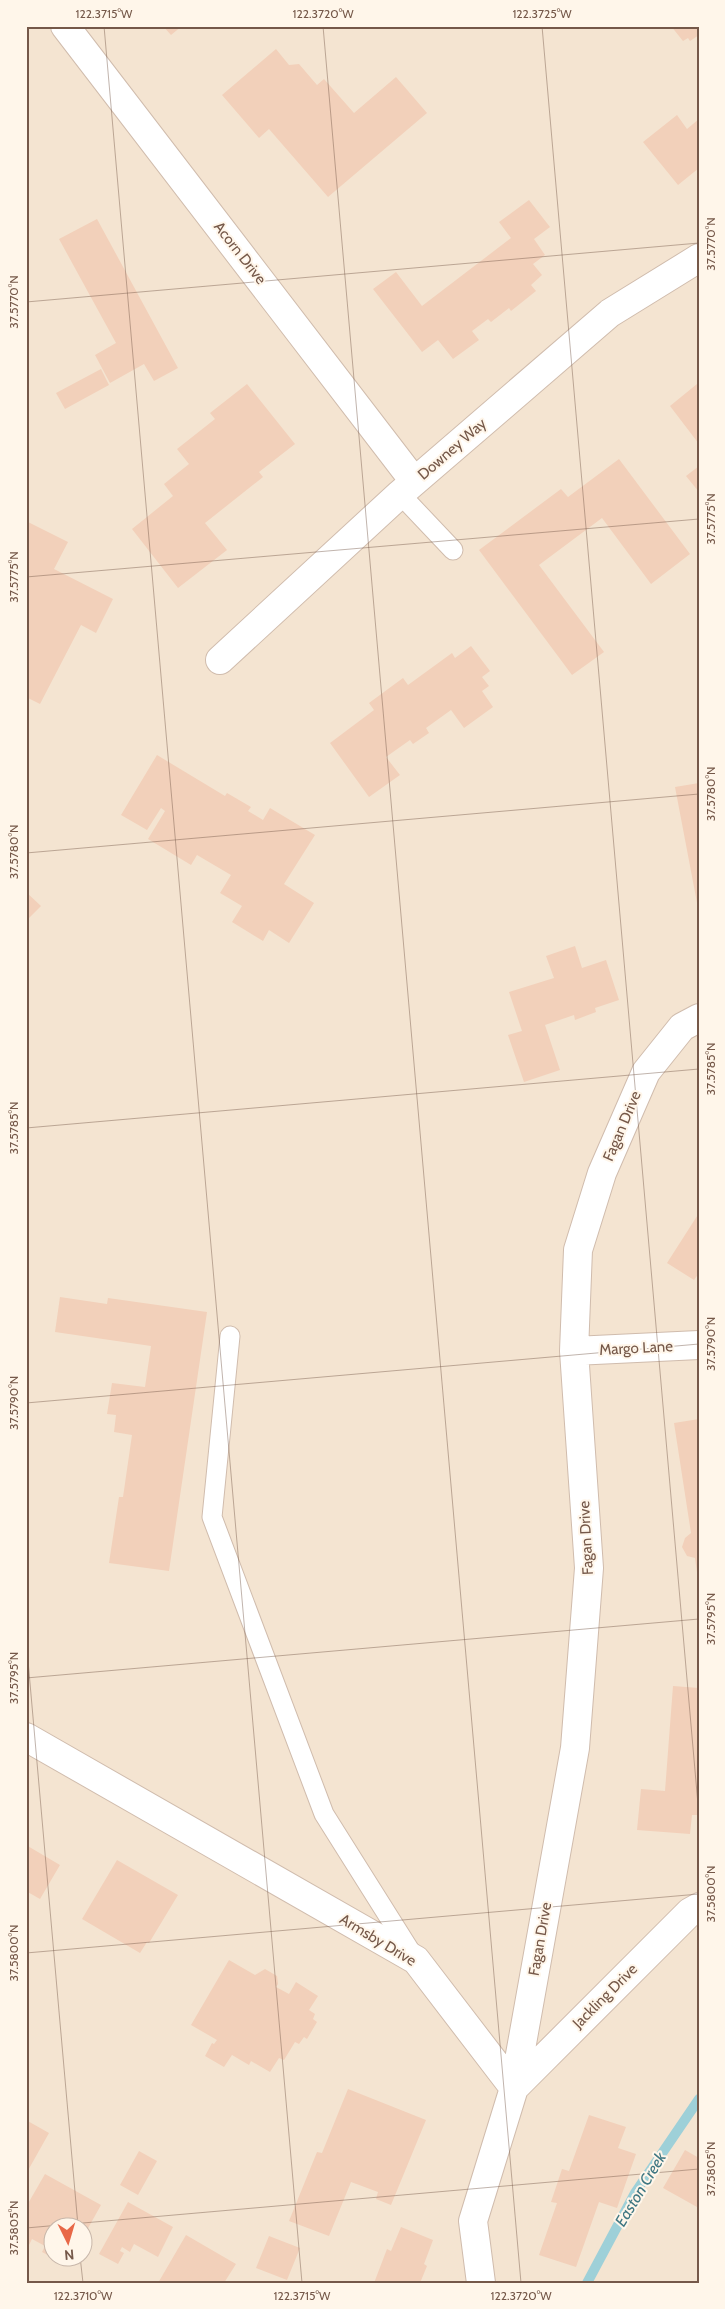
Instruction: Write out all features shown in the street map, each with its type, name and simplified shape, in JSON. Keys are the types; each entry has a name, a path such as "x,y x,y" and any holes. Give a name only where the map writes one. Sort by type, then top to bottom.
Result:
{"street":[{"name":"Acorn Drive","path":"65,26 407,487"},
{"name":"Downey Way","path":"220,660 407,487 610,313 699,258"},
{"name":"Fagan Drive","path":"514,2088 575,1748 589,1568 574,1350 578,1250 602,1172 646,1072 682,1027 699,1018"},
{"name":"Margo Lane","path":"574,1350 699,1345"},
{"name":"Armsby Drive","path":"26,1737 416,1960 514,2088"},
{"name":"Jackling Drive","path":"514,2088 690,1912 699,1907"},
{"path":"481,2283 473,2221 514,2088"}],"lane":[{"path":"407,487 453,550"},
{"path":"230,1336 212,1517 324,1814 416,1960"}],"shaded area":[{"path":"26,26 699,26 699,2283 26,2283"}],"building":[{"path":"163,26 182,26 171,35"},
{"path":"671,26 699,26 699,35 690,41 688,38 683,41"},
{"path":"276,49 289,65 299,64 317,85 324,79 354,113 396,77 427,113 328,197 269,129 259,138 222,95"},
{"path":"677,115 687,129 699,119 699,168 678,185 643,142"},
{"path":"529,200 550,227 534,239 545,255 533,264 542,275 531,285 536,291 511,311 509,308 491,322 488,319 472,331 479,340 453,359 438,340 422,352 373,289 396,272 422,306 511,238 499,222"},
{"path":"97,219 178,368 154,381 144,364 110,383 95,355 116,343 59,239"},
{"path":"101,369 109,385 65,409 56,393"},
{"path":"247,384 295,444 259,472 263,477 205,523 227,550 178,588 132,529 173,496 164,484 189,464 177,449 215,419 210,413"},
{"path":"697,384 699,386 699,444 670,406"},
{"path":"619,459 690,554 651,584 602,518 539,565 604,652 572,675 479,550 561,489 568,497"},
{"path":"699,466 699,492 686,476"},
{"path":"26,521 68,542 54,569 113,599 96,633 81,625 40,704 26,697"},
{"path":"471,646 490,671 482,677 489,686 482,691 493,707 464,728 451,710 426,728 429,733 413,744 410,740 386,757 400,775 369,797 330,743 374,710 369,703 403,678 408,685 452,653 455,658"},
{"path":"157,755 225,796 227,793 251,807 248,811 263,820 270,808 315,835 284,884 314,903 289,943 269,930 263,941 232,922 242,906 220,893 231,875 197,855 191,865 148,839 165,811 161,808 147,830 121,815"},
{"path":"699,783 699,908 698,908 675,787"},
{"path":"26,892 41,906 26,921"},
{"path":"575,946 582,968 606,960 619,1000 595,1008 596,1012 575,1020 574,1015 545,1025 560,1070 524,1082 508,1035 522,1031 509,992 554,978 546,956"},
{"path":"699,1213 699,1273 694,1280 667,1263"},
{"path":"60,1297 107,1304 108,1298 207,1312 169,1571 109,1563 119,1497 123,1497 132,1435 114,1432 116,1415 107,1414 112,1383 145,1387 151,1346 55,1332"},
{"path":"699,1419 698,1579 695,1558 687,1556 682,1547 685,1538 691,1533 674,1423"},
{"path":"673,1686 699,1688 699,1815 692,1815 690,1834 637,1830 641,1789 665,1791"},
{"path":"26,1845 60,1865 40,1899 26,1891"},
{"path":"117,1860 178,1895 149,1943 147,1942 140,1953 82,1919"},
{"path":"229,1960 255,1975 265,1969 277,1976 278,1984 276,1987 289,1994 296,1982 318,1996 309,2010 315,2014 313,2019 317,2022 307,2039 304,2037 299,2044 295,2042 284,2060 279,2058 270,2072 251,2061 249,2065 232,2055 224,2067 205,2056 212,2043 214,2044 217,2040 191,2025"},
{"path":"348,2089 426,2120 391,2205 376,2199 378,2192 351,2182 329,2236 289,2221 317,2152 322,2153"},
{"path":"589,2115 626,2127 618,2148 636,2154 617,2208 599,2202 576,2267 539,2255 557,2203 551,2202 562,2169 569,2171"},
{"path":"26,2120 49,2133 26,2174"},
{"path":"685,2150 699,2158 697,2207 663,2188"},
{"path":"139,2151 157,2161 138,2195 120,2185"},
{"path":"45,2174 101,2205 92,2221 92,2216 42,2216 42,2244 32,2239 26,2251 26,2207"},
{"path":"128,2202 173,2227 158,2257 134,2244 130,2252 122,2247 120,2251 124,2253 118,2264 99,2254"},
{"path":"401,2227 433,2240 424,2264 427,2266 420,2283 374,2283 387,2249 391,2251"},
{"path":"186,2235 236,2264 224,2283 158,2283"},
{"path":"269,2236 300,2248 287,2280 256,2268"}],"waterway":[{"name":"Easton Creek","path":"587,2283 635,2193 699,2099"}]}
